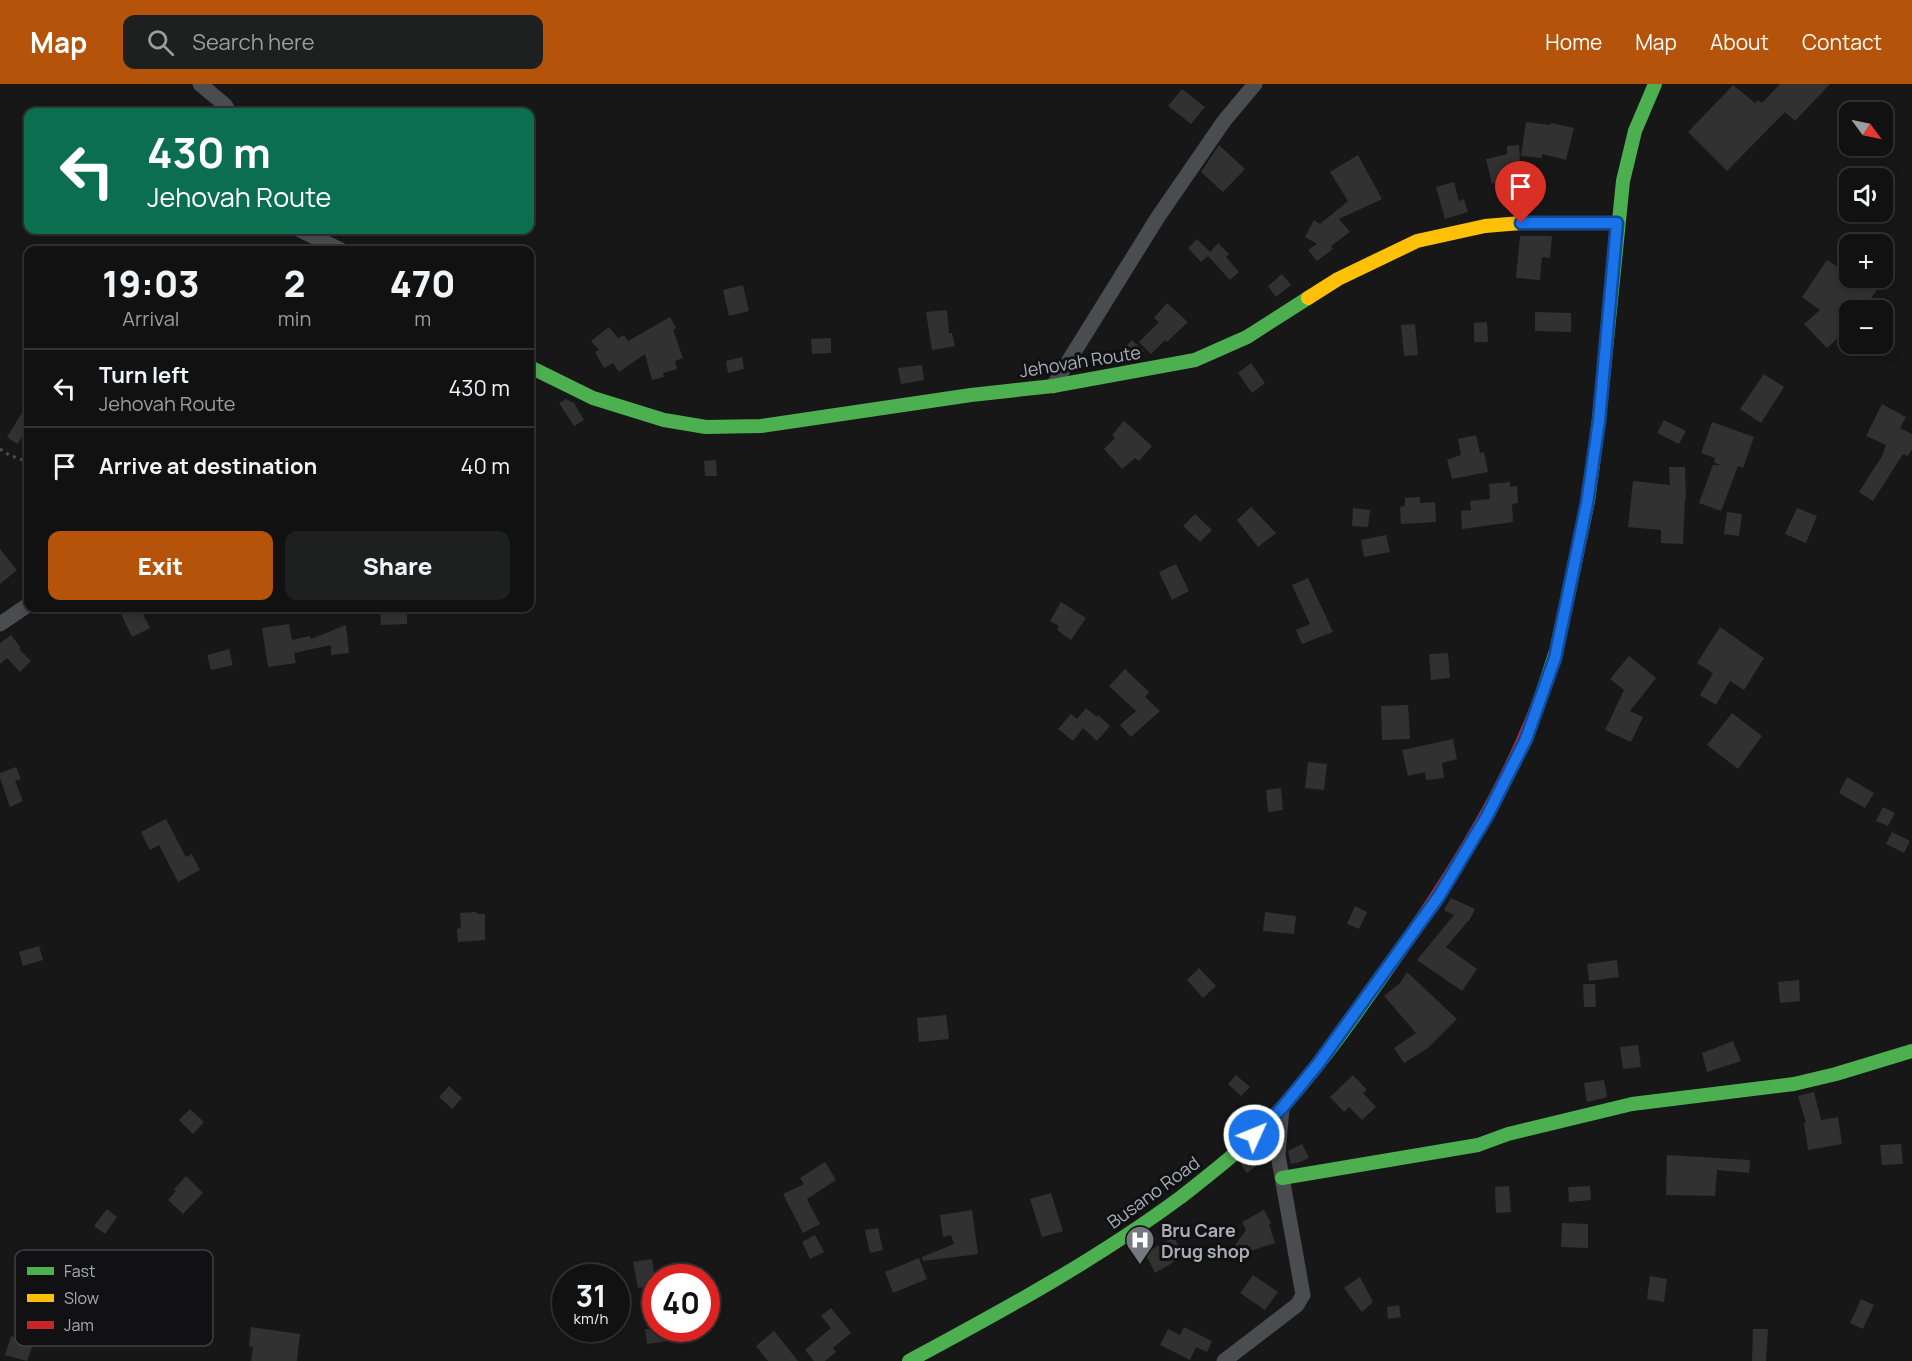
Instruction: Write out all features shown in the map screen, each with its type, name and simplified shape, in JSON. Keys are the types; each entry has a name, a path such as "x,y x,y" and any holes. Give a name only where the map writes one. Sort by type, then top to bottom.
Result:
{"street":[{"path":"200,84 227,108"},
{"path":"1053,386 1158,217 1224,121 1255,84"},
{"name":"Busano Road","path":"909,1361 1062,1275 1152,1218 1240,1149 1282,1108 1318,1064 1451,879 1487,816 1526,739 1555,658 1587,503 1599,421 1617,223 1627,157 1633,132 1654,84"},
{"name":"Jehovah Route","path":"534,369 593,398 664,420 706,427 761,426 970,395 1053,386 1195,360 1247,338 1338,279 1417,241 1485,226 1521,223 1617,223"},
{"path":"308,234 333,246"},
{"path":"0,624 24,608"},
{"path":"1282,1178 1478,1145 1508,1134 1632,1104 1794,1084 1912,1051"},
{"path":"1224,1361 1297,1305 1303,1295 1278,1155 1282,1108"}],"path":[{"path":"0,449 24,461"}],"building":[{"path":"1780,84 1830,84 1795,121 1785,112 1727,171 1688,132 1733,85 1755,103 1758,100 1762,103"},
{"path":"1182,89 1205,107 1191,124 1168,106"},
{"path":"1526,122 1550,125 1551,123 1574,128 1566,160 1542,154 1542,158 1521,156"},
{"path":"1219,145 1245,169 1223,192 1201,172"},
{"path":"1519,145 1521,177 1492,184 1486,159 1507,154 1507,146"},
{"path":"1358,155 1382,199 1339,219 1350,232 1331,246 1333,249 1317,261 1308,250 1317,244 1305,237 1314,220 1320,224 1348,201 1330,172"},
{"path":"1454,182 1459,201 1464,199 1468,212 1445,219 1436,187"},
{"path":"1520,236 1552,236 1550,258 1542,257 1540,280 1516,278"},
{"path":"1197,239 1210,252 1218,243 1229,254 1226,257 1239,272 1230,280 1208,256 1201,262 1188,248"},
{"path":"1827,260 1839,268 1839,288 1878,288 1870,300 1839,300 1839,337 1827,348 1804,324 1820,310 1802,297"},
{"path":"1282,274 1291,285 1276,297 1268,286"},
{"path":"743,285 749,311 729,316 723,290"},
{"path":"1167,303 1188,322 1151,354 1139,342 1159,322 1154,318"},
{"path":"947,310 949,333 952,333 955,346 932,350 926,312"},
{"path":"1535,312 1571,313 1571,332 1535,331"},
{"path":"670,317 676,328 673,330 683,358 675,361 677,369 663,373 664,377 652,380 645,354 619,372 613,363 604,368 595,352 599,350 591,341 609,327 618,338 624,335 628,341"},
{"path":"1487,322 1488,342 1474,342 1474,323"},
{"path":"1415,324 1418,355 1404,356 1401,325"},
{"path":"831,338 831,353 812,354 811,339"},
{"path":"1132,340 1144,351 1136,359 1128,360 1120,353"},
{"path":"742,357 744,369 728,373 726,361"},
{"path":"1251,363 1265,383 1252,393 1238,373"},
{"path":"922,365 924,380 901,384 898,368"},
{"path":"1764,374 1784,387 1761,423 1740,409"},
{"path":"566,399 574,403 584,420 574,426 559,403"},
{"path":"1882,404 1906,417 1900,428 1912,434 1912,449 1908,456 1903,454 1873,501 1859,492 1882,456 1886,445 1866,436"},
{"path":"24,409 24,435 17,444 7,437"},
{"path":"1664,420 1686,431 1679,444 1657,433"},
{"path":"1124,421 1152,446 1139,461 1135,458 1122,469 1104,449 1115,438 1112,435"},
{"path":"1712,422 1754,437 1743,468 1738,466 1721,511 1699,503 1713,465 1720,465 1714,462 1715,458 1701,453"},
{"path":"1476,435 1480,453 1484,452 1488,472 1452,479 1447,460 1461,455 1458,439"},
{"path":"716,460 717,476 705,476 704,461"},
{"path":"1669,467 1685,467 1686,499 1683,544 1661,543 1661,530 1628,527 1633,481 1670,485"},
{"path":"1510,482 1510,487 1517,486 1518,503 1512,504 1513,522 1462,529 1461,511 1471,510 1470,501 1490,499 1489,484"},
{"path":"1420,497 1420,503 1435,502 1436,522 1401,524 1400,507 1405,506 1405,498"},
{"path":"1251,507 1276,533 1258,547 1237,520"},
{"path":"1353,508 1370,510 1368,527 1352,526"},
{"path":"1797,508 1817,516 1806,543 1785,534"},
{"path":"1727,512 1742,514 1739,536 1724,534"},
{"path":"1195,514 1212,530 1200,542 1183,526"},
{"path":"1386,535 1390,552 1364,557 1361,540"},
{"path":"0,549 17,570 0,584"},
{"path":"1176,564 1189,591 1172,600 1159,572"},
{"path":"1308,578 1333,632 1302,644 1296,630 1310,624 1292,585"},
{"path":"1061,602 1086,618 1071,640 1057,630 1059,626 1050,621"},
{"path":"120,612 142,612 150,628 132,637"},
{"path":"380,612 407,612 407,624 381,625"},
{"path":"289,624 292,640 310,636 311,639 346,625 349,653 331,655 331,645 294,653 296,663 268,667 262,628"},
{"path":"1720,627 1764,658 1744,690 1730,681 1716,705 1700,695 1713,673 1697,663"},
{"path":"11,635 21,648 19,649 31,661 20,672 7,658 0,664 0,643"},
{"path":"229,649 233,665 211,670 207,655"},
{"path":"1448,653 1450,678 1431,680 1429,654"},
{"path":"1629,656 1656,678 1630,711 1643,717 1631,742 1605,730 1624,690 1610,679"},
{"path":"1125,669 1149,692 1145,697 1160,711 1131,737 1120,725 1136,711 1109,686"},
{"path":"1408,705 1410,739 1382,740 1381,706"},
{"path":"1086,708 1110,726 1097,741 1083,728 1073,741 1058,729 1071,714 1077,719"},
{"path":"1732,713 1762,736 1738,769 1707,745"},
{"path":"1453,739 1457,759 1442,763 1444,778 1426,780 1425,772 1408,776 1402,750"},
{"path":"1308,762 1327,764 1324,790 1305,788"},
{"path":"16,767 21,779 15,781 23,801 10,807 0,773"},
{"path":"1847,777 1874,793 1865,808 1839,793"},
{"path":"1281,788 1283,810 1268,812 1266,790"},
{"path":"1883,807 1895,813 1888,826 1876,821"},
{"path":"166,819 186,857 192,854 200,870 178,882 159,845 150,850 141,832"},
{"path":"1892,832 1910,841 1904,853 1886,844"},
{"path":"1451,898 1475,909 1469,921 1446,947 1477,969 1462,991 1417,960 1454,915 1444,910"},
{"path":"1355,906 1367,912 1359,929 1347,924"},
{"path":"1265,912 1296,916 1294,934 1263,931"},
{"path":"460,913 485,914 485,940 458,942 457,929 461,928"},
{"path":"39,946 43,960 23,966 19,952"},
{"path":"1617,960 1619,977 1589,981 1587,964"},
{"path":"1199,968 1216,986 1203,998 1187,980"},
{"path":"1407,972 1457,1019 1428,1048 1404,1063 1394,1048 1416,1033 1384,996 1400,983"},
{"path":"1799,980 1800,1001 1780,1003 1778,982"},
{"path":"1583,984 1595,984 1596,1007 1584,1007"},
{"path":"946,1015 949,1039 919,1042 917,1018"},
{"path":"1733,1041 1741,1061 1707,1072 1702,1053"},
{"path":"1638,1045 1641,1067 1623,1069 1620,1047"},
{"path":"1236,1075 1250,1087 1241,1096 1228,1084"},
{"path":"1353,1075 1367,1090 1363,1093 1376,1107 1362,1120 1349,1107 1344,1112 1330,1097"},
{"path":"1604,1080 1607,1097 1587,1102 1584,1083"},
{"path":"449,1086 462,1098 452,1109 439,1097"},
{"path":"1814,1092 1821,1120 1838,1117 1842,1144 1808,1150 1804,1123 1806,1123 1798,1096"},
{"path":"190,1109 204,1122 193,1134 179,1120"},
{"path":"1302,1144 1309,1158 1291,1164 1288,1151"},
{"path":"1901,1144 1903,1164 1882,1165 1880,1145"},
{"path":"1259,1149 1266,1158 1247,1173 1241,1165"},
{"path":"1667,1155 1750,1160 1749,1173 1717,1170 1715,1196 1666,1195"},
{"path":"825,1162 836,1180 807,1199 820,1224 803,1233 783,1194 804,1184 800,1178"},
{"path":"186,1176 203,1193 183,1214 168,1200"},
{"path":"1509,1186 1511,1212 1496,1213 1495,1187"},
{"path":"1590,1186 1591,1200 1569,1202 1568,1187"},
{"path":"1051,1193 1063,1231 1042,1237 1030,1199"},
{"path":"107,1209 117,1217 105,1234 94,1226"},
{"path":"972,1210 978,1254 923,1261 922,1257 954,1244 951,1235 943,1237 940,1215"},
{"path":"1264,1210 1271,1223 1269,1224 1275,1243 1225,1259 1246,1230 1242,1222"},
{"path":"1562,1223 1588,1224 1588,1248 1561,1247"},
{"path":"878,1228 883,1250 870,1253 865,1230"},
{"path":"815,1235 824,1252 810,1259 802,1242"},
{"path":"1174,1237 1184,1256 1155,1273 1145,1253"},
{"path":"919,1258 927,1279 893,1293 885,1272"},
{"path":"652,1259 653,1264 642,1264 642,1287 638,1288 633,1262"},
{"path":"1253,1275 1278,1292 1265,1310 1240,1293"},
{"path":"1650,1276 1667,1279 1664,1302 1647,1299"},
{"path":"1360,1277 1373,1302 1362,1312 1344,1288"},
{"path":"1861,1299 1874,1305 1863,1329 1850,1323"},
{"path":"1399,1305 1401,1317 1388,1319 1387,1307"},
{"path":"831,1308 851,1333 833,1348 836,1352 825,1361 814,1361 805,1350 831,1328 821,1316"},
{"path":"251,1327 300,1334 297,1361 251,1361 253,1347 249,1346"},
{"path":"1184,1327 1212,1341 1207,1352 1196,1347 1190,1360 1160,1345 1168,1329 1180,1335"},
{"path":"1753,1329 1768,1329 1766,1361 1752,1361"},
{"path":"774,1331 798,1361 768,1361 756,1346"},
{"path":"11,1336 15,1337 15,1346 32,1346 27,1361 5,1355"}],"traffic: fast":[{"path":"1542,694 1557,648 1588,501 1599,419 1623,181 1635,131 1655,84"},
{"path":"534,369 593,398 664,420 706,427 761,426 971,395 1053,386 1195,360 1247,337 1308,298"},
{"path":"909,1361 1014,1304 1116,1242 1222,1165 1261,1130 1299,1088 1368,998 1400,951"},
{"path":"1282,1178 1478,1145 1508,1134 1632,1104 1794,1084 1912,1051"}],"traffic: slow":[{"path":"1308,298 1338,279 1417,241 1485,226 1521,223 1617,223"}],"traffic: jam":[{"path":"1400,951 1461,859 1497,795 1542,694"}],"place":[{"name":"Bru Care Drug shop","path":"1140,1266"}],"route":[{"path":"1254,1135 1282,1108 1318,1064 1451,879 1506,781 1526,739 1555,658 1587,503 1599,421 1617,223 1521,223"}]}
